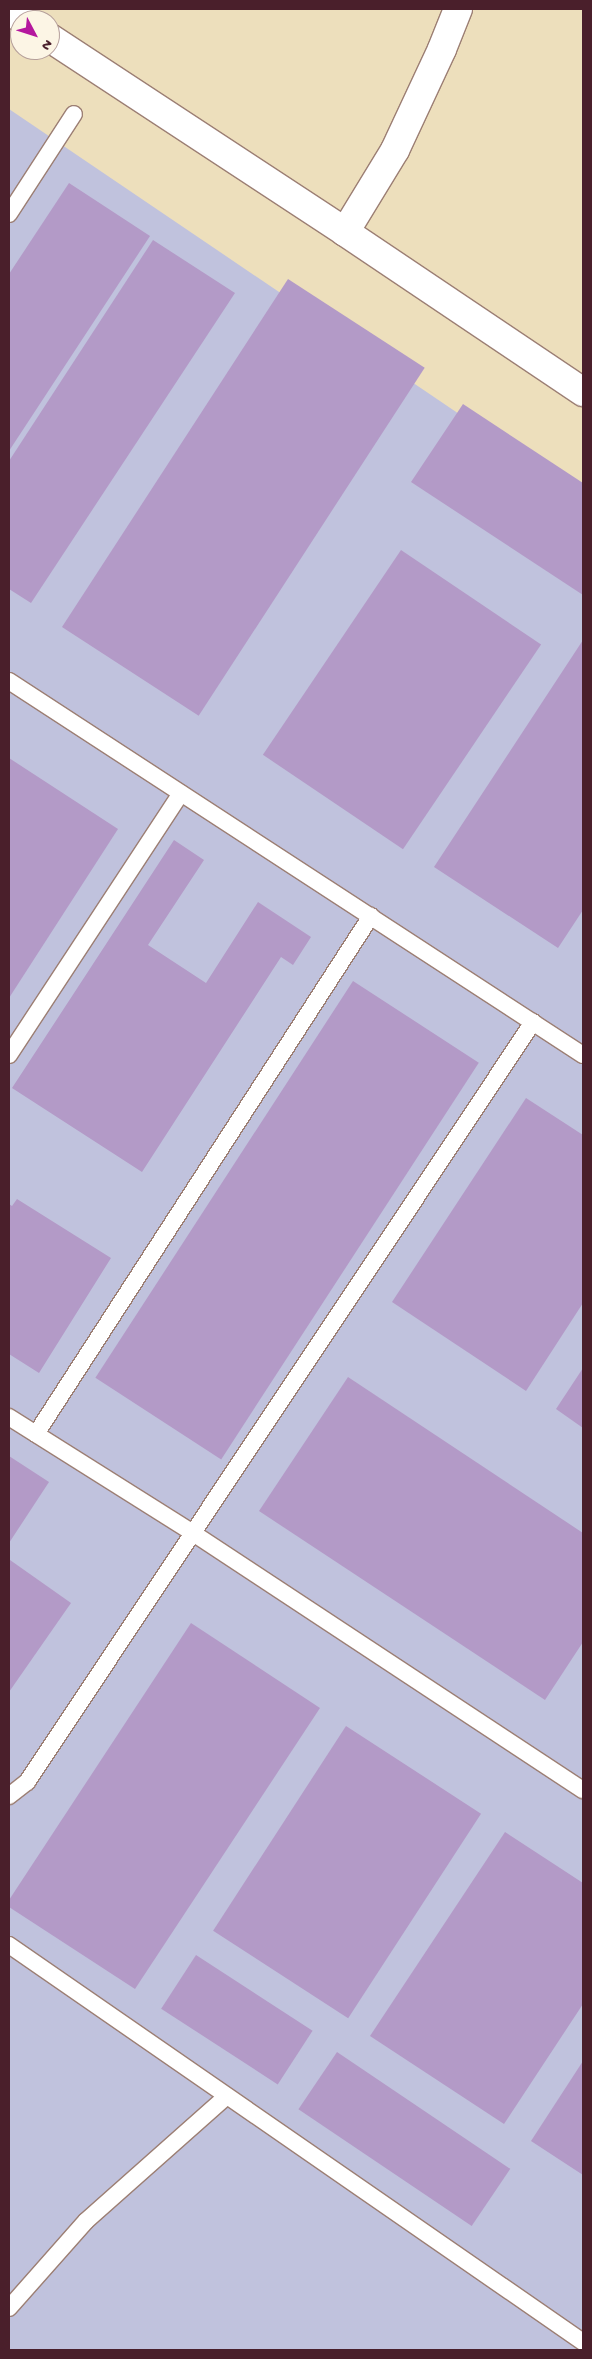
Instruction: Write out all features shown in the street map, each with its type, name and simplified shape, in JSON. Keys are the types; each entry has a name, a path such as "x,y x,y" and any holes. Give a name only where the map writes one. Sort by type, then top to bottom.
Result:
{"street":[{"path":"345,232 394,150 442,49 458,9"},
{"path":"60,45 345,232 583,392"}],"lane":[{"path":"9,214 74,114"},
{"path":"9,681 583,1055"},
{"path":"9,1055 181,793"},
{"path":"36,1434 371,916"},
{"path":"9,1796 27,1782 533,1022"},
{"path":"9,1417 194,1533 583,1790"},
{"path":"9,1945 583,2342"},
{"path":"9,2308 86,2221 227,2096"}],"shaded area":[{"path":"9,109 583,498 583,2350 9,2350"}],"building":[{"path":"69,183 150,236 9,451 9,274"},
{"path":"153,240 235,293 31,603 9,589 9,461"},
{"path":"288,279 425,368 199,716 62,627"},
{"path":"463,404 583,483 583,595 411,482"},
{"path":"401,550 541,645 403,849 263,755"},
{"path":"583,640 583,910 558,948 434,867"},
{"path":"9,758 118,829 9,998"},
{"path":"174,840 204,860 148,945 206,983 258,902 311,937 293,965 281,957 142,1172 12,1088"},
{"path":"353,981 479,1063 221,1459 95,1378"},
{"path":"526,1098 583,1135 583,1303 526,1391 392,1302"},
{"path":"17,1199 111,1258 39,1373 9,1354 9,1204 12,1206"},
{"path":"583,1368 583,1428 556,1409"},
{"path":"348,1377 583,1533 583,1642 545,1700 259,1511"},
{"path":"9,1456 49,1482 9,1543"},
{"path":"9,1561 71,1603 9,1692"},
{"path":"191,1623 320,1708 135,1989 9,1907 9,1900"},
{"path":"346,1726 481,1814 348,2018 213,1931"},
{"path":"505,1832 583,1883 583,2004 504,2124 370,2036"},
{"path":"196,1955 313,2031 278,2084 161,2009"},
{"path":"337,2052 510,2169 472,2226 298,2109"},
{"path":"583,2061 583,2175 531,2141"}]}
